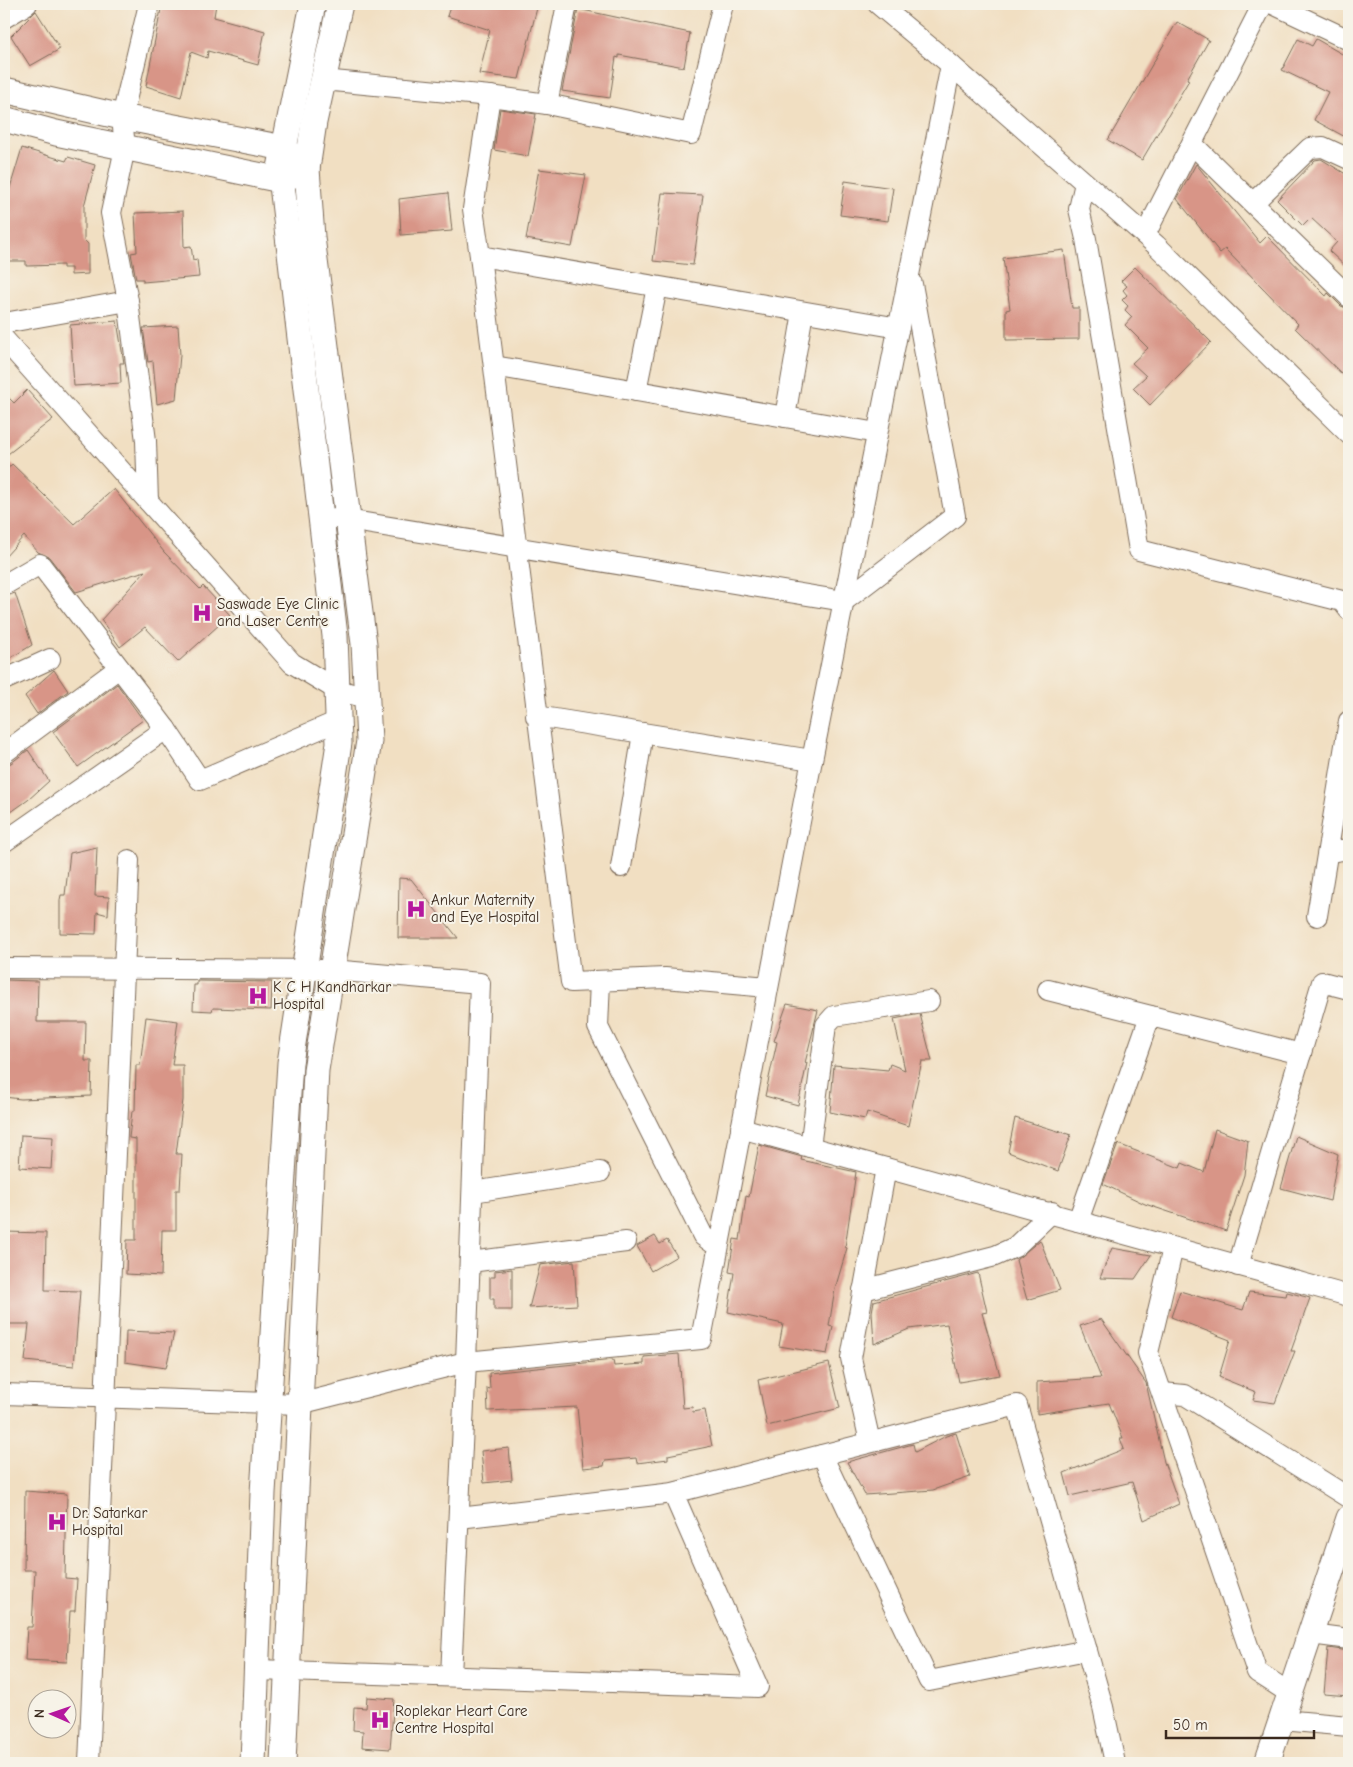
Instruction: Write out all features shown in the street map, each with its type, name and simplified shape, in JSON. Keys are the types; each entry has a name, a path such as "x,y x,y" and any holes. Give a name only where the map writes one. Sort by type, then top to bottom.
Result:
{"street":[{"path":"4,18 27,4"},
{"path":"148,4 122,117 125,148 111,213 128,301 146,441 148,501"},
{"path":"253,1763 269,1403 290,1063 339,743 335,636 280,168 313,4"},
{"path":"283,1763 316,1070 369,741 364,644 312,238 307,169 323,80 340,4"},
{"path":"547,104 567,4"},
{"path":"323,80 490,96 547,104 691,134 723,4"},
{"path":"878,4 951,65 1145,235 1349,434"},
{"path":"1145,235 1263,4"},
{"path":"1273,4 1349,40"},
{"path":"4,1394 299,1404 466,1362 701,1339 812,760 951,65"},
{"path":"4,90 122,117 284,148 307,169"},
{"path":"490,96 473,208 571,982 665,978 768,987"},
{"path":"4,119 56,133 281,180 307,169"},
{"path":"1192,144 1349,296"},
{"path":"1253,203 1310,148 1323,147 1349,159"},
{"path":"1085,183 1079,209 1086,239 1139,550 1342,601 1349,610"},
{"path":"480,256 898,328"},
{"path":"321,516 516,546 844,601 955,516 910,273"},
{"path":"636,391 657,286"},
{"path":"4,323 128,301"},
{"path":"785,417 803,312"},
{"path":"4,339 292,663 337,690 366,698"},
{"path":"494,366 877,433"},
{"path":"4,585 40,564 166,729 200,780 338,721"},
{"path":"4,680 50,659"},
{"path":"4,753 119,668"},
{"path":"536,716 812,760"},
{"path":"1317,916 1349,721"},
{"path":"4,842 166,729"},
{"path":"621,867 643,733"},
{"path":"1328,852 1349,849"},
{"path":"89,1763 126,969 129,860"},
{"path":"4,968 332,970 480,983 466,1362 451,1676"},
{"path":"600,981 598,1027 704,1236 718,1247"},
{"path":"1238,1266 1322,982 1349,989"},
{"path":"1048,990 1301,1054"},
{"path":"810,1147 826,1025 829,1020 834,1016 930,1001"},
{"path":"1078,1221 1150,1016"},
{"path":"741,1128 1052,1212 1173,1248 1349,1296"},
{"path":"870,1442 850,1358 886,1168"},
{"path":"472,1192 600,1172"},
{"path":"863,1290 995,1256 1015,1247 1052,1212"},
{"path":"470,1262 626,1242"},
{"path":"1173,1248 1148,1353 1257,1672 1291,1694"},
{"path":"1162,1393 1185,1395 1349,1498"},
{"path":"458,1518 673,1492 1017,1405 1103,1707 1115,1763"},
{"path":"822,1455 928,1681 1087,1650"},
{"path":"257,1670 758,1687 673,1492"},
{"path":"1267,1763 1349,1518"},
{"path":"1311,1634 1349,1639"},
{"path":"1282,1720 1349,1726"}],"building":[{"path":"162,4 216,4 214,17 265,31 258,65 208,51 207,58 191,52 181,97 146,86"},
{"path":"451,4 538,4 519,79 479,74 490,30 447,16"},
{"path":"578,9 690,33 684,67 619,55 619,58 616,57 610,98 562,91"},
{"path":"36,11 60,49 30,66 11,36"},
{"path":"1177,22 1209,40 1187,79 1189,80 1142,160 1108,140"},
{"path":"1298,39 1312,46 1316,39 1349,58 1349,139 1314,120 1328,92 1282,70"},
{"path":"500,109 536,114 528,156 494,150"},
{"path":"22,148 66,161 68,157 95,165 84,206 84,240 88,244 88,274 71,275 71,268 63,268 63,265 26,266 26,261 4,261 4,201 6,201"},
{"path":"1321,159 1349,176 1349,270 1329,251 1337,242 1311,218 1303,226 1277,200 1315,160"},
{"path":"1196,164 1260,243 1267,236 1326,296 1328,293 1341,306 1349,309 1349,381 1295,328 1298,324 1225,249 1220,253 1177,199"},
{"path":"539,169 586,175 572,247 526,239"},
{"path":"845,181 893,188 888,221 840,215"},
{"path":"448,193 452,231 401,235 399,199"},
{"path":"662,193 703,195 693,265 653,261"},
{"path":"183,211 184,247 191,246 193,260 197,259 199,277 143,282 143,279 136,279 131,253 137,252 135,213"},
{"path":"1064,250 1072,308 1079,308 1079,339 1006,340 1006,310 1010,309 1003,258"},
{"path":"1135,267 1211,342 1150,405 1133,388 1146,376 1132,363 1148,348 1125,325 1132,317 1125,310 1128,306 1122,300 1127,295 1123,290 1127,286 1121,281"},
{"path":"117,321 124,363 120,363 121,383 74,386 70,325"},
{"path":"178,326 180,355 176,399 157,404 153,361 148,362 143,328"},
{"path":"27,390 53,419 4,457 4,393 14,403"},
{"path":"12,464 74,524 114,489 164,552 200,589 203,586 230,615 178,662 145,627 120,647 101,620 145,571 76,592 49,557 38,552 24,536 4,558 4,473"},
{"path":"15,593 32,645 4,662 4,597"},
{"path":"54,670 68,691 37,714 25,696"},
{"path":"117,684 143,720 78,767 53,732"},
{"path":"28,750 49,781 28,800 4,817 4,765 11,763"},
{"path":"97,847 95,896 109,897 108,915 97,912 96,934 60,933 60,900 61,895 65,895 70,853"},
{"path":"399,878 411,879 458,938 398,938"},
{"path":"4,980 38,981 37,1022 86,1022 85,1061 92,1061 91,1096 21,1099 4,1097"},
{"path":"197,981 272,982 271,1010 213,1008 212,1011 193,1010 194,985 197,985"},
{"path":"787,1004 818,1010 805,1063 807,1063 798,1105 765,1096 777,1042 774,1041"},
{"path":"920,1014 932,1061 922,1061 908,1126 867,1112 865,1119 830,1112 834,1065 888,1070 890,1064 905,1070 894,1019"},
{"path":"146,1017 178,1021 172,1065 183,1065 183,1100 176,1154 182,1154 180,1190 176,1190 176,1230 162,1230 161,1276 126,1274 127,1240 136,1240 136,1139 129,1138 132,1111 135,1111 136,1065 140,1065"},
{"path":"1015,1118 1071,1135 1058,1171 1008,1152"},
{"path":"1215,1129 1248,1141 1244,1175 1226,1231 1145,1204 1103,1184 1118,1144 1180,1168 1182,1163 1204,1172"},
{"path":"21,1135 53,1137 51,1169 19,1167"},
{"path":"1296,1136 1338,1154 1330,1201 1281,1188"},
{"path":"759,1145 802,1157 801,1160 856,1172 845,1247 847,1248 835,1289 829,1326 833,1327 827,1354 779,1346 783,1324 728,1312 734,1273 729,1272 734,1239 740,1240 746,1196 749,1197"},
{"path":"4,1232 46,1233 45,1290 80,1291 74,1366 25,1361 29,1324 4,1324"},
{"path":"655,1236 660,1244 667,1240 677,1256 651,1271 637,1246"},
{"path":"1040,1240 1060,1290 1027,1300 1016,1260"},
{"path":"1112,1248 1151,1255 1135,1279 1100,1278"},
{"path":"574,1261 577,1305 529,1308 540,1265"},
{"path":"512,1269 512,1310 494,1310 494,1299 490,1299 490,1277 495,1277 495,1271"},
{"path":"978,1273 987,1312 982,1313 1000,1375 959,1382 947,1324 909,1329 874,1344 872,1312 874,1301"},
{"path":"1180,1291 1243,1310 1249,1292 1286,1296 1287,1292 1310,1298 1291,1351 1295,1351 1275,1403 1253,1400 1256,1392 1219,1377 1230,1340 1171,1317"},
{"path":"1101,1319 1146,1383 1164,1462 1179,1504 1144,1520 1132,1482 1070,1496 1064,1473 1124,1449 1120,1438 1123,1438 1109,1403 1037,1414 1037,1382 1101,1378 1080,1326"},
{"path":"126,1331 174,1333 166,1368 125,1362"},
{"path":"679,1354 683,1408 692,1407 693,1412 705,1410 712,1446 668,1455 668,1459 637,1463 636,1458 605,1461 604,1466 583,1468 577,1407 488,1411 487,1388 490,1389 489,1373 613,1360 614,1366 644,1364 644,1357"},
{"path":"829,1363 840,1408 767,1426 758,1380"},
{"path":"956,1433 970,1477 933,1490 865,1495 847,1462 913,1444 915,1452"},
{"path":"509,1448 512,1480 484,1483 481,1451"},
{"path":"25,1491 67,1494 65,1578 77,1579 75,1611 70,1611 67,1662 25,1660 27,1627 32,1627 35,1570 24,1570"},
{"path":"1328,1648 1349,1651 1349,1696 1324,1694"},
{"path":"367,1697 394,1699 390,1749 362,1747 363,1731 353,1730 354,1707 366,1708"}],"place":[{"name":"Saswade Eye Clinic and Laser Centre","path":"202,613"},
{"name":"Ankur Maternity and Eye Hospital","path":"416,909"},
{"name":"K C H Kandharkar Hospital","path":"258,996"},
{"name":"Dr. Satarkar Hospital","path":"57,1522"},
{"name":"Roplekar Heart Care Centre Hospital","path":"380,1720"}]}
